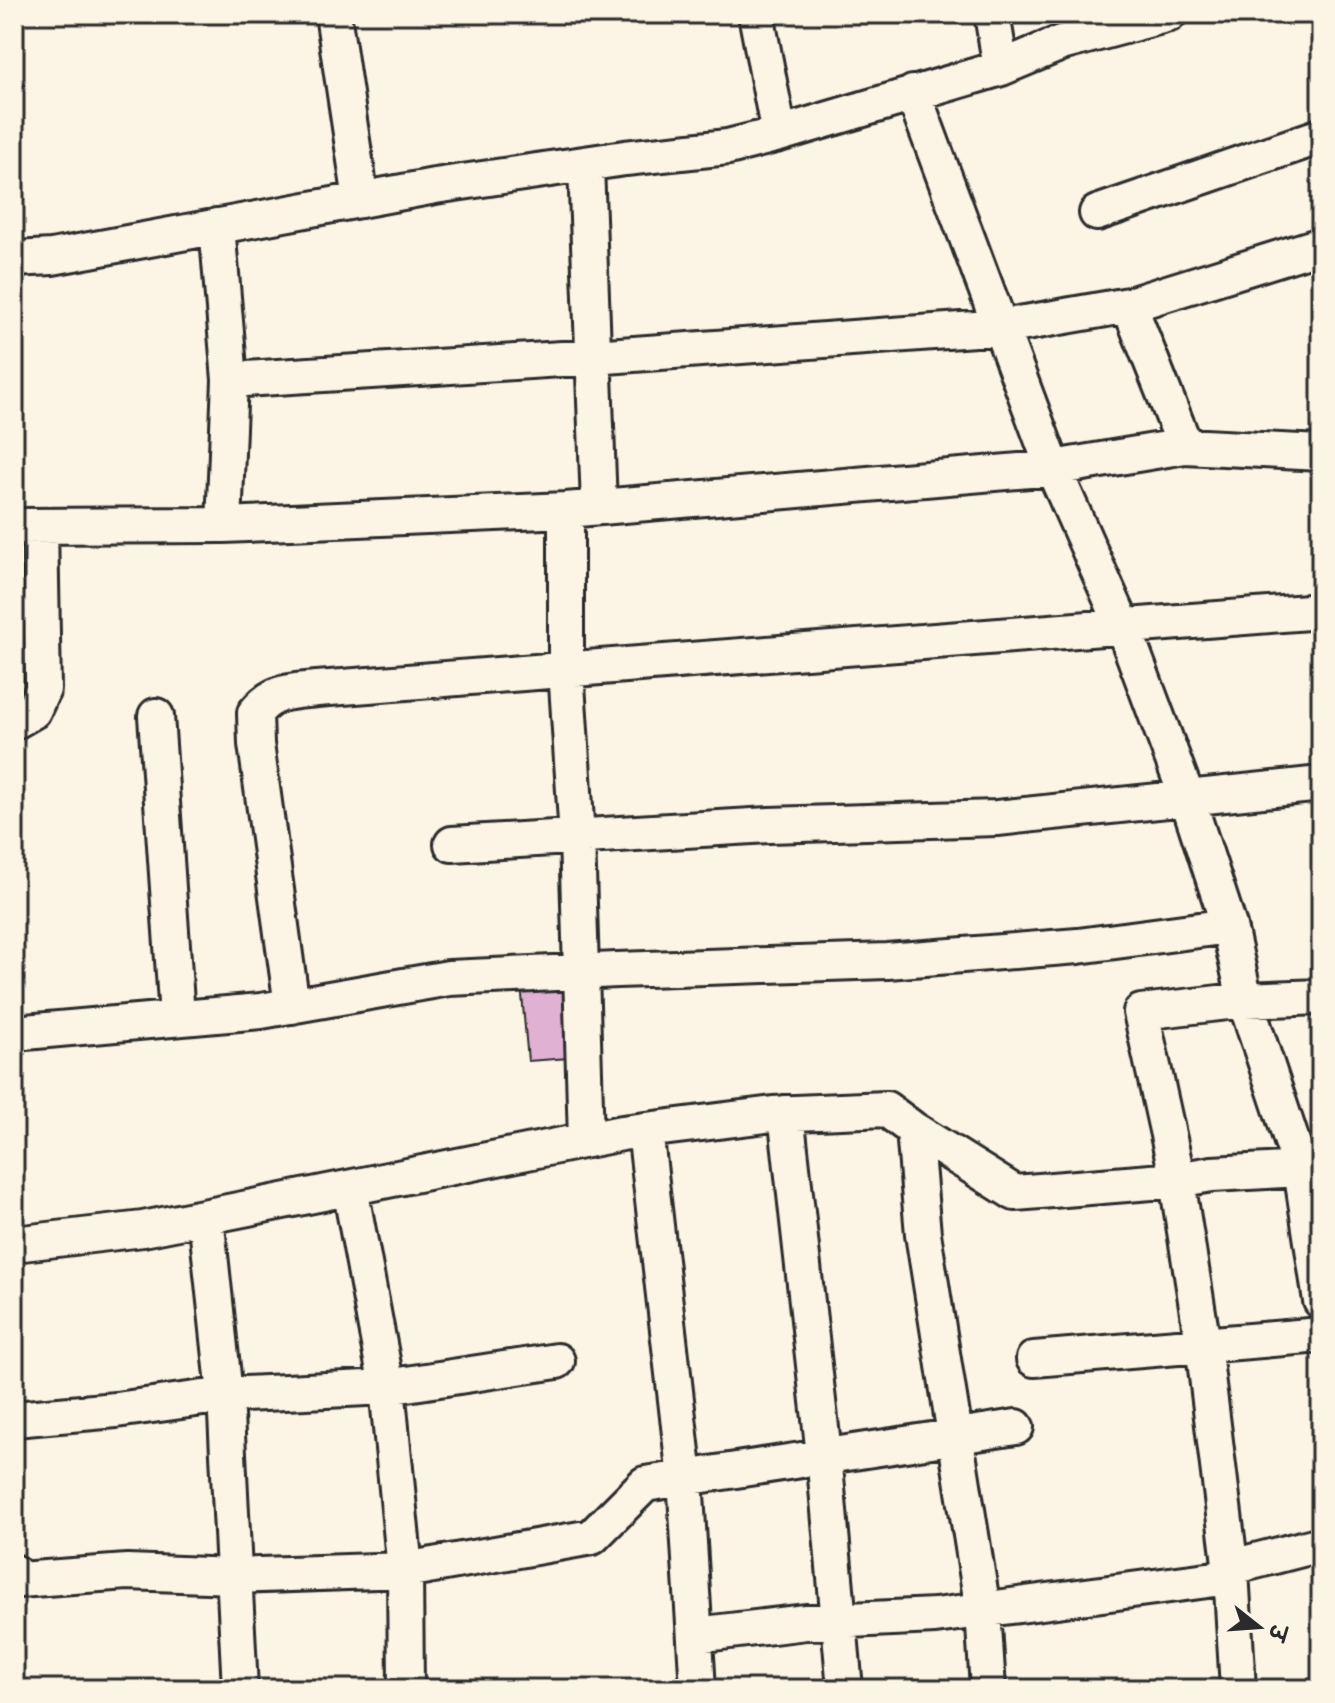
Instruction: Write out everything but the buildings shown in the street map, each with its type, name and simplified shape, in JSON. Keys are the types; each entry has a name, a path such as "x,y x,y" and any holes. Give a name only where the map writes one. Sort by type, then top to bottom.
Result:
{"street":[{"path":"333,14 361,200"},
{"path":"756,14 779,134"},
{"path":"992,14 1001,68"},
{"path":"14,259 52,257 435,186 625,158 728,147 1001,68 1061,43 1169,14"},
{"path":"913,93 1053,468 1123,626 1187,797 1229,926 1245,1000 1311,1168 1321,1301"},
{"path":"1097,213 1321,136"},
{"path":"586,166 593,357 566,669 577,837 586,1140"},
{"path":"217,226 230,380 224,525"},
{"path":"230,380 1002,327 1129,305 1321,245"},
{"path":"1129,305 1185,446"},
{"path":"14,722 33,711 43,689 27,526 224,525 582,507 1053,468 1185,446 1321,453"},
{"path":"292,1006 256,744 255,713 267,698 281,693 566,669 1321,611"},
{"path":"156,716 177,1017"},
{"path":"452,844 769,825 997,818 1321,784"},
{"path":"14,1033 261,1011 449,978 887,961 1078,946 1229,926"},
{"path":"1238,1689 1231,1571 1203,1344 1176,1180 1141,1012 1245,1000 1321,997"},
{"path":"14,1244 143,1229 586,1140 786,1113 886,1109 1015,1193 1311,1168"},
{"path":"786,1113 824,1455 845,1689"},
{"path":"645,1130 685,1478 698,1689"},
{"path":"914,1130 923,1234 983,1610 988,1689"},
{"path":"350,1188 387,1387 405,1570 406,1689"},
{"path":"206,1217 225,1395 240,1689"},
{"path":"1034,1359 1321,1335"},
{"path":"14,1419 116,1410 225,1395 387,1387 557,1361"},
{"path":"14,1572 19,1580 127,1572 234,1576 405,1570 592,1537 645,1484 1016,1427"},
{"path":"696,1635 840,1620 935,1616 1215,1579 1240,1565 1321,1544"}]}
